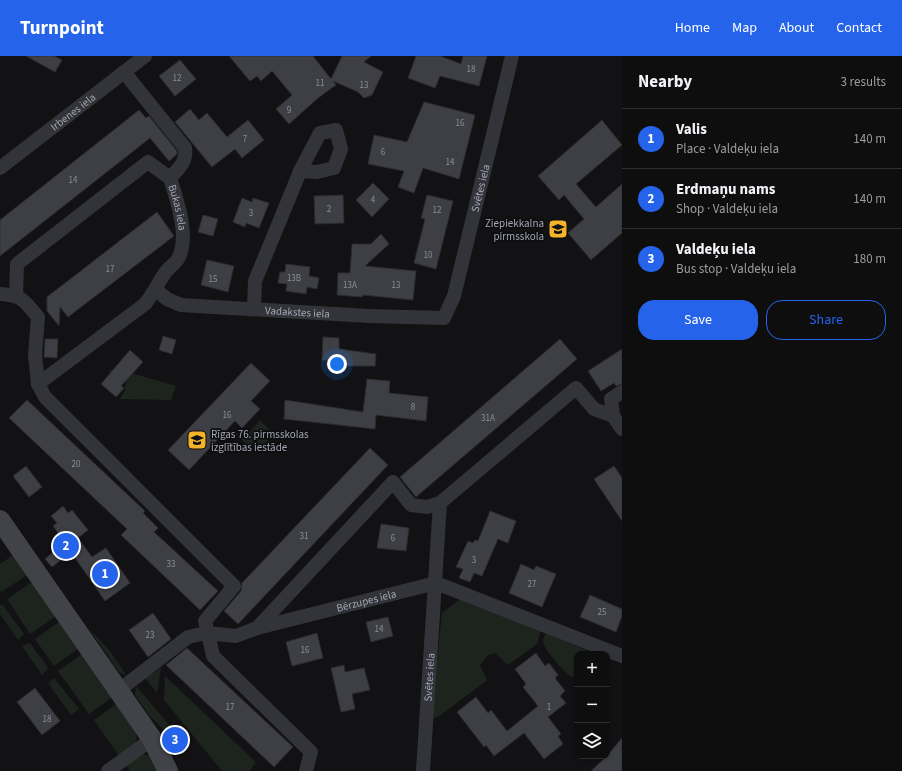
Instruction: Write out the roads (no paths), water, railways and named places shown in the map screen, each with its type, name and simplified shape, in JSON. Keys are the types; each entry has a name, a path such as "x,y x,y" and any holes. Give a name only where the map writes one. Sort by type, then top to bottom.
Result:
{"street":[{"name":"Irbenes iela","path":"0,168 145,56"},
{"name":"Svētes iela","path":"444,318 454,296 512,56"},
{"name":"Bukas iela","path":"38,384 145,304 156,290 166,272 178,259 183,241 179,209 170,178 184,163 186,156 185,148 124,72"},
{"path":"16,296 17,264 148,162 170,178"},
{"path":"254,309 255,282 300,171"},
{"name":"Vadakstes iela","path":"156,290 167,299 180,305 369,316 444,318"},
{"path":"0,294 16,296 24,301 38,317 35,355 38,384 45,397 234,586 205,621 206,633 213,656 311,752 306,771"},
{"path":"257,628 393,482 411,505 426,507 440,503 576,388 594,409 613,416"},
{"path":"622,392 611,399 613,416 622,429"},
{"name":"Svētes iela","path":"423,771 440,503"},
{"path":"0,520 152,740 180,771"},
{"path":"436,583 622,656"},
{"name":"Bērzupes iela","path":"118,691 188,637 206,633 236,636 257,628 436,583"},
{"path":"108,771 152,740"},
{"path":"152,740 168,771"}],"place":[{"name":"Ziepiekkalna pirmsskola","path":"558,229"},
{"name":"Rīgas 76. pirmsskolas izglītības iestāde","path":"197,440"},
{"name":"Erdmaņu nams","path":"66,546"},
{"name":"Valis","path":"105,574"},
{"name":"Valdeķu iela","path":"175,740"}]}
